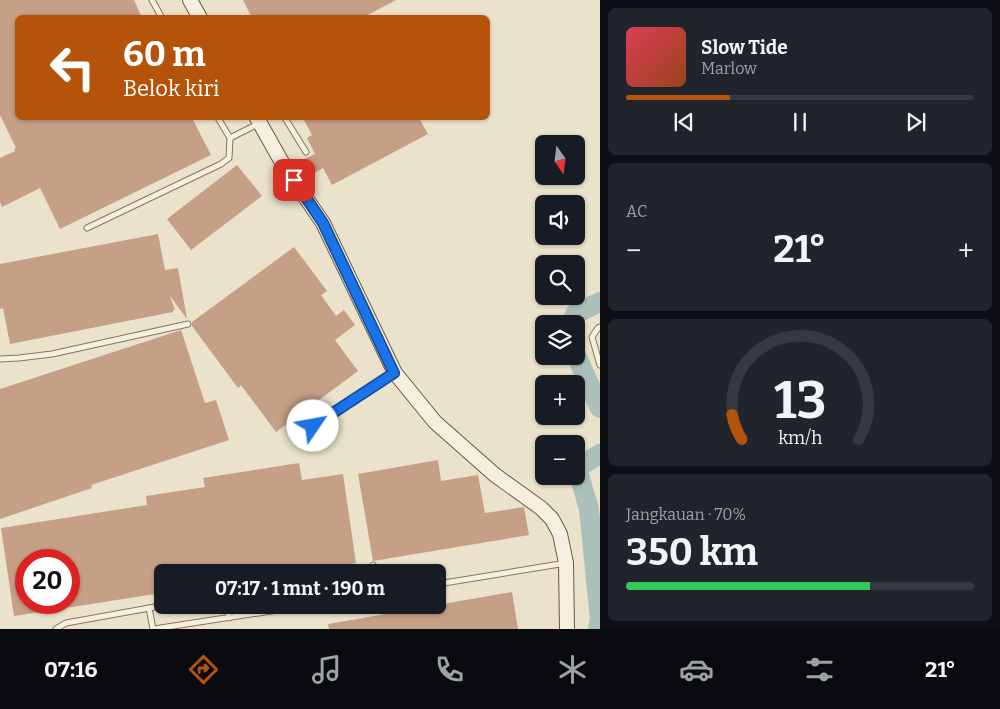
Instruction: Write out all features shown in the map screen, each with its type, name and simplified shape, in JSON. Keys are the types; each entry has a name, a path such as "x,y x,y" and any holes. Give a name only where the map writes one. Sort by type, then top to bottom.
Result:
{"street":[{"path":"190,0 198,15"},
{"path":"258,120 284,166 323,223 394,373 435,422 494,475 541,508 552,519 560,534 566,563 567,629"}],"lane":[{"path":"152,0 160,15"},
{"path":"87,228 221,164 229,158 230,138 219,120"},
{"path":"230,138 258,120"},
{"path":"286,120 306,152"},
{"path":"0,359 52,354 188,324"},
{"path":"600,328 592,337 600,364"},
{"path":"313,426 394,373"},
{"path":"446,583 566,563"},
{"path":"56,629 66,623 154,607"},
{"path":"149,608 153,629 253,614"},
{"path":"228,614 229,618"}],"building":[{"path":"0,0 134,0 141,15 15,15 15,120 193,120 211,155 60,229 40,188 2,207 0,202 0,158 15,151 14,149 16,148 0,115"},
{"path":"243,0 396,0 368,15 250,15"},
{"path":"304,120 420,120 428,134 332,185 323,168 311,175 303,160 315,154 307,138 312,135"},
{"path":"237,165 262,196 191,250 167,219"},
{"path":"158,234 165,270 178,268 187,319 170,296 175,310 173,312 10,344 3,308 0,309 0,264"},
{"path":"294,247 327,291 321,295 336,316 344,310 355,325 335,340 358,371 276,432 241,385 238,388 192,326 192,322"},
{"path":"181,330 205,403 216,400 229,440 91,485 92,488 0,519 0,389"},
{"path":"438,460 441,481 478,475 485,513 524,507 529,535 373,561 358,474"},
{"path":"299,463 302,480 343,474 356,563 154,564 154,594 80,606 80,549 15,549 15,614 27,614 14,616 1,528 147,505 146,496 205,487 203,478"},
{"path":"512,592 518,629 329,629 328,624 386,614 446,614 446,603"}],"waterway":[{"path":"575,315 600,302"},
{"path":"581,365 600,408"},
{"path":"598,629 600,620 589,509 577,468 600,454"}],"route":[{"path":"294,180 323,223 394,373 313,426"}]}
